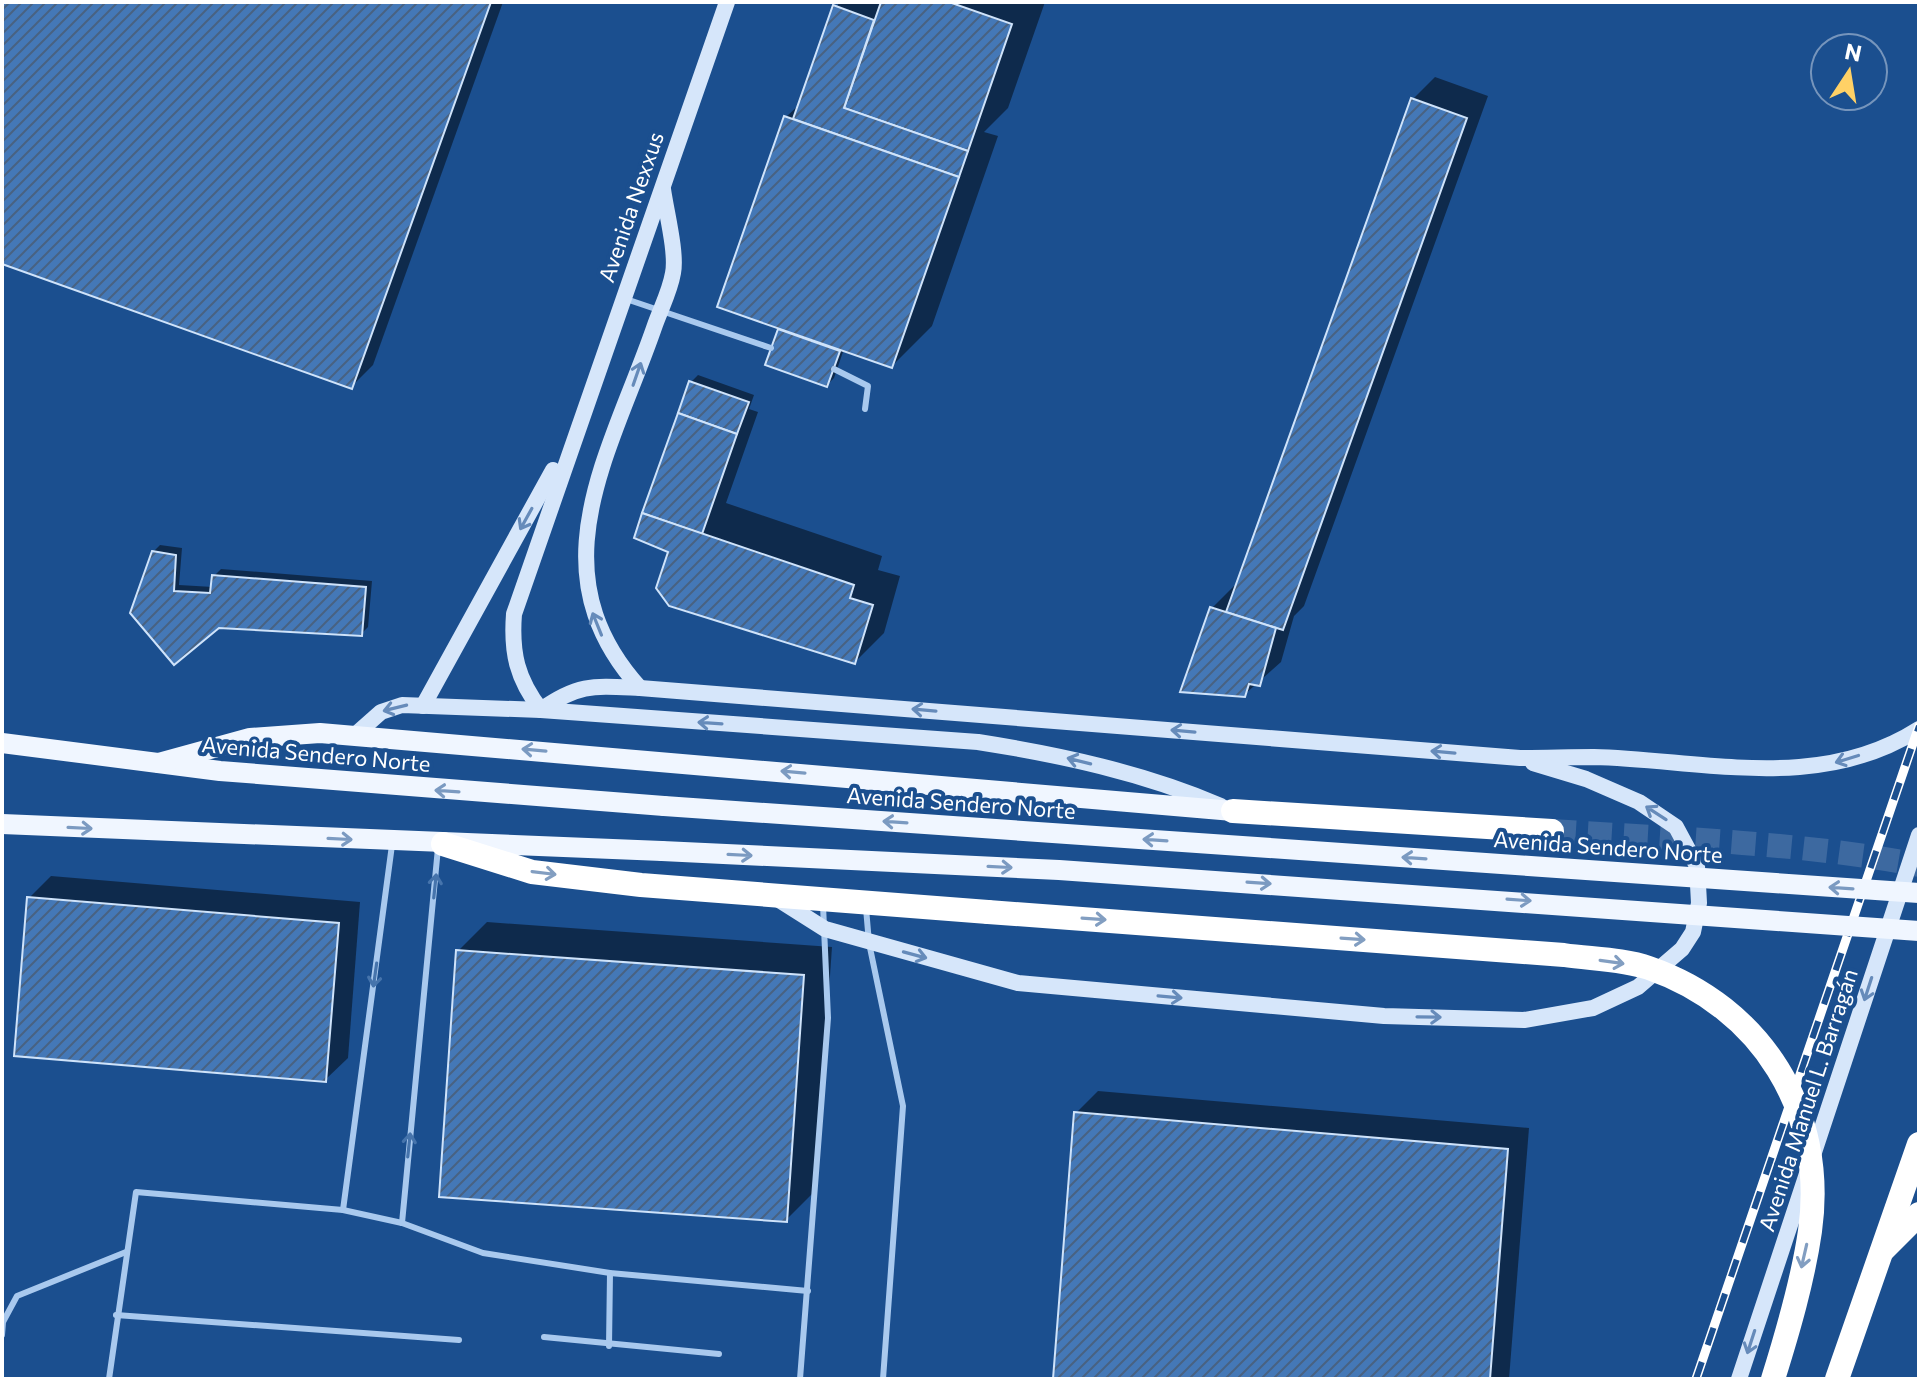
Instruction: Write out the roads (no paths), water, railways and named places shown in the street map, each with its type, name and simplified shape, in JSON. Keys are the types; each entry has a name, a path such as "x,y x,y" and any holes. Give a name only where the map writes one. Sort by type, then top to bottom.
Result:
{"highway":[{"path":"1233,811 1552,831"},
{"path":"440,844 532,872 641,885 1564,955 1646,967 1700,989 1743,1022 1779,1065 1800,1114 1810,1170 1811,1229 1773,1379"},
{"path":"1837,1379 1919,1144"},
{"path":"1882,1250 1919,1214"}],"main road":[{"path":"159,763 290,732 355,735 1233,811"},
{"name":"Avenida Sendero Norte","path":"2,743 159,763 396,787 1919,893"},
{"path":"2,824 1091,872 1919,931"}],"street":[{"name":"Avenida Nexxus","path":"578,427 727,2"},
{"path":"640,688 605,644 590,606 584,556 594,497 674,271 662,184"},
{"path":"423,706 578,427"},
{"path":"541,710 523,686 513,656 514,614 578,427"},
{"path":"541,710 573,689 587,686 640,688 1520,758 1595,757 1772,771 1828,765 1881,749 1919,729"},
{"path":"355,735 369,720 393,706 423,706 541,710 978,742 1042,752 1099,766 1188,792 1233,811"},
{"path":"767,893 825,929 1018,983 1384,1016 1524,1020 1593,1008 1638,987 1682,949 1693,932 1699,903 1697,866 1676,827 1639,802 1586,779 1520,758"},
{"name":"Avenida Manuel L. Barragán","path":"1739,1379 1919,835"}],"lane":[{"path":"622,297 771,348"},
{"path":"834,369 868,386 865,409"},
{"path":"343,1210 392,842"},
{"path":"402,1223 440,844"},
{"path":"800,1379 828,1018 822,897"},
{"path":"865,901 869,943 903,1106 883,1379"},
{"path":"109,1379 136,1192 343,1210 402,1223 483,1253 610,1273 808,1291"},
{"path":"2,1335 3,1322 17,1296 126,1252"},
{"path":"609,1346 610,1273"},
{"path":"116,1315 459,1340"},
{"path":"544,1337 609,1346 719,1354"}],"tunnel":[{"path":"1552,831 1782,846 1919,865"}],"railway":[{"path":"1696,1379 1919,726"}]}
